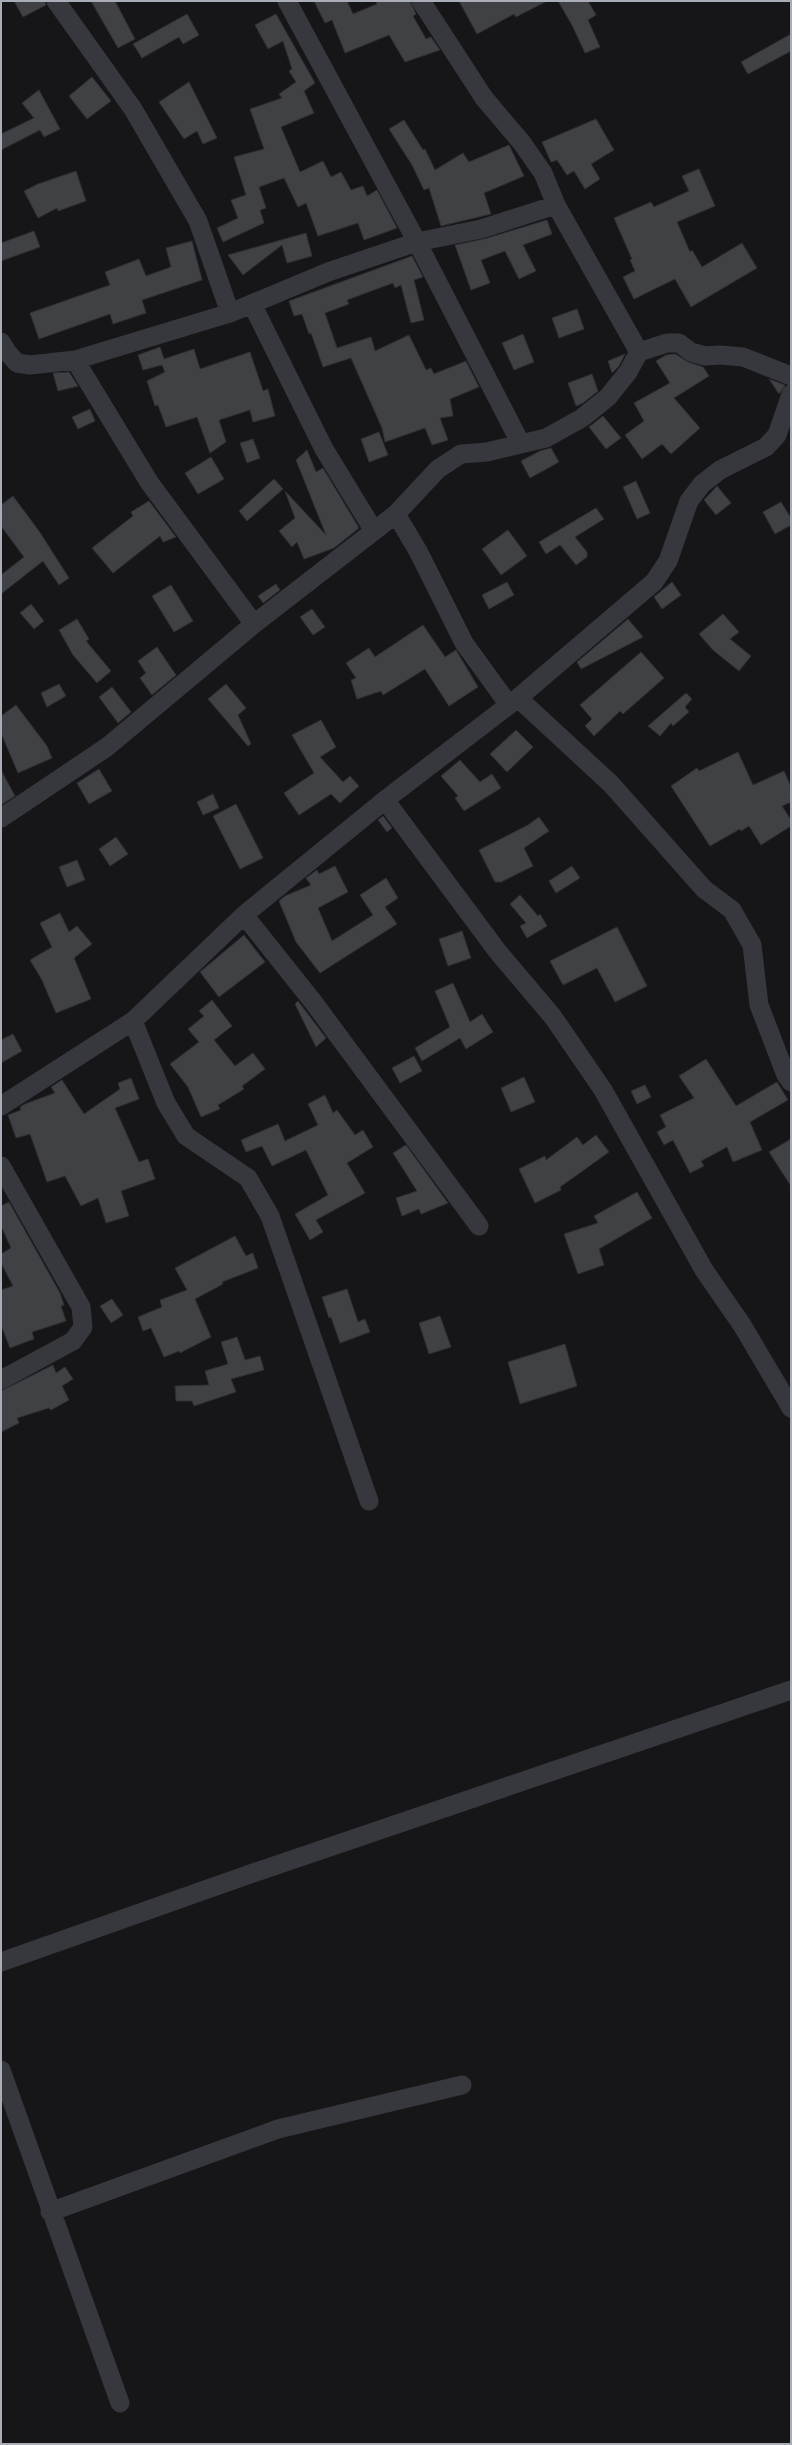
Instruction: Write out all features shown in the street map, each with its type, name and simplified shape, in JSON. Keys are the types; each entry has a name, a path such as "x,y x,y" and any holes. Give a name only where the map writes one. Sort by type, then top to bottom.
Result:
{"street":[{"path":"56,1 133,109 198,221 230,313"},
{"path":"287,1 417,242 521,444"},
{"path":"421,1 484,98 522,143 543,173 556,205 640,352"},
{"path":"1,342 17,363 30,365 75,360 230,313 328,272 417,242 481,229 556,205"},
{"path":"252,304 324,449 374,531"},
{"path":"1,818 107,748 254,624 396,514 438,469 461,454 487,452 546,438 582,418 608,397 628,372 640,352 667,342 679,343 691,352 705,356 720,355 743,357 791,376"},
{"path":"75,360 149,482 254,624"},
{"path":"1,1106 133,1021 244,915 385,800 513,701 654,582 668,561 689,501 702,484 720,470 766,447 777,436 791,394"},
{"path":"396,514 418,551 464,643 513,701 611,784 704,889 732,910 752,945 759,1005 786,1075 791,1082"},
{"path":"385,800 498,952 553,1017 599,1084 704,1270 742,1325 791,1408"},
{"path":"244,915 314,1003 479,1226"},
{"path":"133,1021 166,1103 186,1136 248,1178 270,1216 369,1501"},
{"path":"1,1166 81,1307 83,1327 73,1341 1,1380"},
{"path":"1,1962 264,1870 791,1690"},
{"path":"1,2070 50,2212 120,2403"},
{"path":"50,2212 278,2129 462,2085"}],"building":[{"path":"14,1 45,1 46,5 23,17"},
{"path":"91,1 115,1 135,39 118,48"},
{"path":"314,1 347,1 353,14 377,4 376,1 410,1 416,14 413,16 426,39 431,37 440,50 405,62 389,35 345,53 332,20 325,23"},
{"path":"459,1 547,1 516,17 514,14 477,34"},
{"path":"558,1 588,1 596,15 588,20 600,47 585,53 572,25"},
{"path":"187,14 199,35 183,44 179,37 142,58 133,44"},
{"path":"276,14 315,83 304,91 314,113 281,127 300,172 323,161 331,177 341,172 351,190 363,186 367,196 377,190 397,228 364,240 358,223 318,236 306,203 298,207 284,178 259,187 266,208 260,210 264,223 223,242 217,228 238,218 231,200 246,195 234,157 264,149 250,109 282,98 279,94 296,82 289,71 292,69 283,41 268,49 255,25"},
{"path":"791,34 791,51 748,74 741,62"},
{"path":"92,77 111,101 87,119 69,96"},
{"path":"189,82 217,138 203,144 197,131 184,139 159,102"},
{"path":"39,90 60,129 44,137 40,130 1,150 1,134 34,118 22,103"},
{"path":"596,119 614,150 591,164 600,179 585,189 574,171 567,175 557,160 551,162 542,142"},
{"path":"404,120 423,150 425,149 435,170 463,153 469,162 509,145 524,176 484,193 491,214 441,226 429,188 424,190 412,165 389,129"},
{"path":"699,169 715,206 677,222 690,252 692,250 702,267 742,243 757,268 691,307 675,279 634,299 623,277 635,271 630,260 632,259 614,218 651,202 654,207 689,191 682,176"},
{"path":"76,171 86,201 58,211 57,208 38,218 24,191 38,184"},
{"path":"547,220 552,234 523,245 536,271 519,279 505,251 481,260 490,283 471,290 455,245 484,239"},
{"path":"34,231 40,247 1,261 1,243"},
{"path":"306,233 312,256 287,263 282,245 243,275 228,255"},
{"path":"192,241 202,280 142,300 146,313 113,324 110,314 39,339 30,313 110,285 105,272 139,259 146,276 171,267 166,248"},
{"path":"412,256 423,277 414,280 424,320 411,323 401,285 395,288 393,283 347,300 349,304 325,313 337,348 371,337 375,351 409,335 426,370 431,368 434,374 466,361 479,387 450,399 453,416 440,418 448,440 432,445 425,428 385,442 382,428 351,358 323,367 311,333 309,334 302,314 294,316 289,301"},
{"path":"577,309 584,329 559,338 552,318"},
{"path":"523,334 534,362 514,370 502,343"},
{"path":"160,347 164,359 194,349 200,369 250,352 263,391 268,389 275,416 253,422 250,410 219,420 226,442 210,453 197,417 166,427 158,405 155,406 147,381 165,372 162,365 143,370 138,355"},
{"path":"625,354 619,366 612,373 608,361"},
{"path":"675,354 688,362 703,367 709,376 674,398 700,428 671,454 662,444 642,459 625,435 644,421 634,403 670,383 656,361 666,355"},
{"path":"69,372 78,386 58,391 53,373"},
{"path":"592,374 598,391 583,403 576,406 568,383"},
{"path":"769,379 785,385 779,394"},
{"path":"90,409 95,421 78,429 72,417"},
{"path":"603,416 621,438 606,449 589,427"},
{"path":"379,432 388,455 369,462 361,439"},
{"path":"253,439 260,458 247,463 240,443"},
{"path":"551,448 559,462 530,478 521,461 540,451"},
{"path":"307,450 316,472 323,468 359,528 334,548 304,559 297,542 292,547 279,531 295,518 285,491 326,535 296,460"},
{"path":"211,457 224,479 198,494 185,473"},
{"path":"274,479 283,489 247,521 239,511"},
{"path":"636,481 650,513 637,519 623,487"},
{"path":"717,486 731,503 716,515 704,500"},
{"path":"13,496 39,531 69,578 59,585 43,561 1,594 1,575 24,557 1,526 1,505"},
{"path":"149,501 176,537 163,542 160,536 113,573 92,548 133,516 131,512"},
{"path":"781,502 791,518 791,525 775,534 763,512"},
{"path":"596,508 604,519 575,537 587,552 587,557 576,565 560,545 546,554 539,542"},
{"path":"508,530 527,556 501,575 482,549"},
{"path":"507,582 514,595 489,609 482,595"},
{"path":"672,582 681,595 662,609 654,597"},
{"path":"276,584 280,590 263,603 258,596"},
{"path":"171,585 193,621 174,632 152,596"},
{"path":"31,604 44,621 34,629 20,613"},
{"path":"312,609 325,627 313,635 300,617"},
{"path":"723,614 739,632 730,639 751,656 739,671 713,650 699,634"},
{"path":"77,619 89,639 86,641 111,671 97,683 73,655 59,630"},
{"path":"628,619 643,637 581,669 577,662"},
{"path":"423,625 445,657 456,650 478,687 449,706 425,669 383,695 381,691 357,699 351,680 356,678 346,663 369,648 375,657"},
{"path":"157,647 176,675 152,695 140,678 146,673 138,661"},
{"path":"641,652 664,678 623,714 620,711 594,736 585,726 592,719 580,705"},
{"path":"59,684 66,696 47,707 41,693"},
{"path":"226,684 246,708 238,715 251,744 248,746 208,699"},
{"path":"112,687 131,712 118,723 99,697"},
{"path":"686,693 692,699 685,707 689,712 673,726 671,723 660,736 648,726"},
{"path":"16,705 47,746 52,758 18,773 1,733 1,716"},
{"path":"321,720 336,747 320,757 343,782 350,776 359,786 340,803 331,794 299,815 284,793 314,773 292,735"},
{"path":"516,730 533,747 507,772 490,754"},
{"path":"738,752 753,785 784,771 791,787 791,802 782,806 791,820 791,826 761,845 749,826 741,831 740,829 710,846 671,786 697,768 699,771"},
{"path":"460,760 480,782 492,774 501,788 464,811 455,798 458,796 441,776"},
{"path":"99,769 112,791 89,804 77,783"},
{"path":"1,770 15,796 1,805"},
{"path":"213,794 219,808 203,815 197,802"},
{"path":"236,804 263,858 240,869 213,816"},
{"path":"383,816 392,828 387,832 378,820"},
{"path":"539,817 549,831 524,848 533,866 501,882 495,882 479,850 528,825"},
{"path":"116,837 128,854 110,866 99,849"},
{"path":"77,860 85,880 67,887 59,867"},
{"path":"335,866 348,892 318,908 332,941 373,915 360,895 386,878 398,898 385,907 397,924 320,973 296,942 279,901 285,896 311,885 306,878 317,870 319,874"},
{"path":"572,866 580,878 556,893 549,881"},
{"path":"520,895 538,916 540,914 547,926 527,938 520,926 526,923 510,904"},
{"path":"60,913 69,932 77,926 92,944 74,958 91,999 56,1013 42,980 30,960 52,947 40,923"},
{"path":"617,927 647,986 615,1002 597,968 563,985 550,961"},
{"path":"462,931 471,958 448,966 439,939"},
{"path":"244,935 265,962 219,997 200,972"},
{"path":"453,983 470,1022 482,1014 493,1032 466,1049 460,1038 422,1061 415,1048 450,1027 435,991"},
{"path":"212,1000 232,1026 214,1040 235,1066 253,1053 265,1069 242,1086 244,1089 218,1105 220,1109 201,1117 188,1087 170,1064 199,1042 188,1029 204,1016 199,1011"},
{"path":"298,1001 326,1038 316,1047 295,1004"},
{"path":"13,1034 22,1051 1,1063 1,1040"},
{"path":"414,1056 422,1071 400,1083 392,1068"},
{"path":"706,1059 736,1106 777,1082 788,1100 750,1122 762,1150 733,1162 727,1147 701,1161 704,1166 690,1173 673,1140 664,1145 657,1132 666,1127 660,1115 694,1098 679,1076"},
{"path":"524,1077 535,1102 511,1112 501,1088"},
{"path":"131,1078 139,1099 115,1108 139,1162 148,1159 155,1179 121,1191 129,1216 106,1223 98,1198 81,1206 65,1176 47,1182 30,1134 16,1138 8,1115 21,1110 20,1107 25,1104 55,1093 51,1087 62,1080 84,1114 120,1089 118,1083"},
{"path":"645,1085 651,1097 637,1104 631,1091"},
{"path":"325,1095 333,1113 337,1110 355,1135 363,1130 373,1147 347,1163 365,1193 316,1220 323,1232 310,1240 295,1214 328,1195 306,1150 272,1166 262,1146 246,1152 241,1140 278,1124 285,1141 318,1125 308,1104"},
{"path":"596,1135 609,1152 560,1187 561,1190 535,1203 519,1169 545,1156 546,1160 577,1137 583,1145"},
{"path":"791,1139 791,1186 769,1152"},
{"path":"406,1145 448,1203 421,1214 419,1209 402,1216 396,1198 417,1191 393,1153"},
{"path":"637,1192 652,1218 599,1249 604,1265 578,1274 564,1234 598,1223 594,1216"},
{"path":"9,1202 60,1293 64,1305 61,1306 66,1321 32,1332 34,1339 10,1348 1,1325 1,1290 13,1286 1,1263 1,1254 11,1248 1,1226 1,1206"},
{"path":"235,1236 246,1256 253,1253 258,1268 222,1282 223,1284 195,1299 211,1337 180,1353 179,1351 164,1357 151,1328 143,1331 138,1317 162,1307 160,1300 187,1290 175,1268"},
{"path":"347,1289 358,1322 365,1319 370,1332 340,1343 322,1297"},
{"path":"112,1299 123,1315 111,1323 100,1306"},
{"path":"440,1316 451,1347 429,1354 419,1323"},
{"path":"237,1337 245,1360 260,1356 264,1370 231,1379 236,1392 194,1406 192,1401 176,1401 175,1386 209,1385 205,1371 228,1364 221,1342"},
{"path":"565,1344 577,1386 520,1404 508,1362"},
{"path":"53,1365 56,1373 65,1367 73,1379 62,1386 69,1400 51,1410 49,1408 17,1418 19,1423 1,1432 1,1391"}]}
